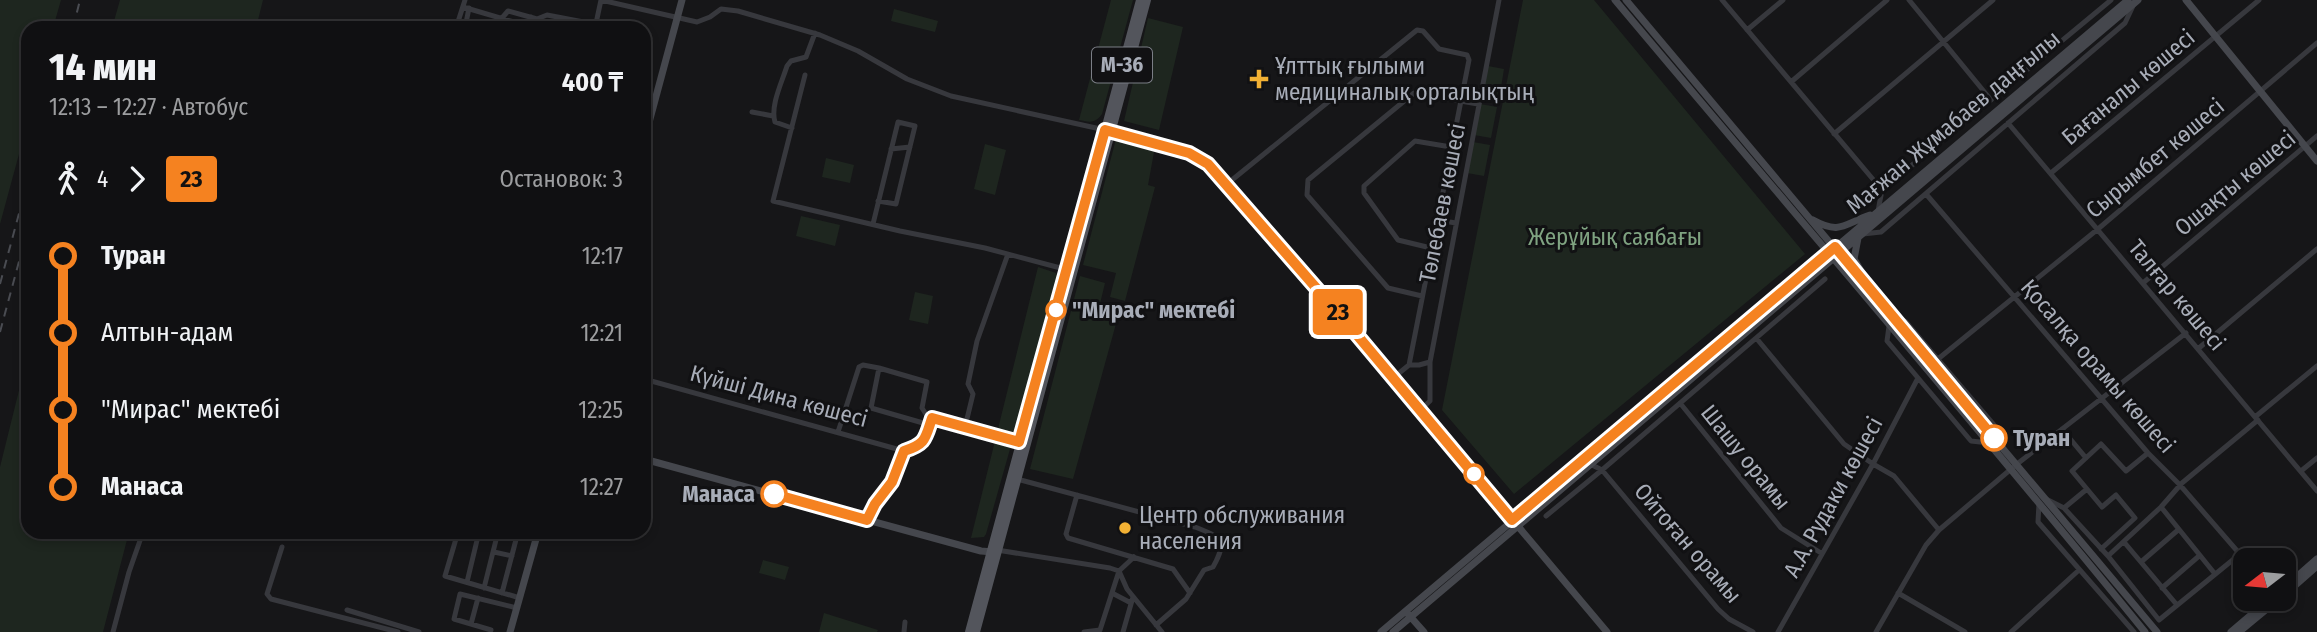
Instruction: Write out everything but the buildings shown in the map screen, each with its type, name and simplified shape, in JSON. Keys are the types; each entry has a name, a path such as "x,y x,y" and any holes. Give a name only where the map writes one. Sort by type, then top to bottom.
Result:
{"main road":[{"path":"651,115 682,0"},
{"name":"M-36","path":"1109,131 1140,0"},
{"name":"M-36","path":"968,632 1017,479 1070,272 1147,0"},
{"path":"1615,0 1834,252 2015,467 2146,632"},
{"path":"1626,0 1810,218 1834,252 1871,292"},
{"path":"2186,0 2317,161"},
{"name":"Мағжан Жұмабаев даңғылы","path":"1514,523 1590,464 1792,292 1876,212 2133,1"},
{"name":"Мағжан Жұмабаев даңғылы","path":"1393,632 1409,614 1514,523 1834,252 1859,236 2133,1"},
{"path":"1109,131 1189,153 1208,164 1607,632"},
{"path":"1810,218 1834,229 1876,212"},
{"path":"1859,236 1854,259 1871,292 1893,324"},
{"name":"M-36","path":"976,632 1019,442 1070,272"},
{"path":"651,461 993,552"},
{"path":"2043,501 2157,632"},
{"path":"510,632 536,539"},
{"path":"2296,577 2317,559"},
{"path":"2296,584 2317,566"},
{"path":"2231,632 2259,611"},
{"path":"2239,632 2262,611"},
{"path":"1409,614 1424,632"},
{"name":"Мағжан Жұмабаев даңғылы","path":"1381,632 1409,614"}],"street":[{"path":"596,21 601,0 697,22 728,8 815,33 858,51 907,79 951,96 1109,131"},
{"name":"Төлебаев көшесі","path":"1420,410 1430,401 1430,362 1499,0"},
{"path":"1722,0 1882,190"},
{"path":"1747,30 1783,0"},
{"path":"1791,82 1887,0"},
{"path":"1909,0 1991,100"},
{"path":"1834,134 1993,0"},
{"path":"1876,212 1882,190 2110,0"},
{"name":"Бағаналы көшесі","path":"2051,173 2259,0"},
{"name":"Мағжан Жұмабаев даңғылы","path":"1859,236 1881,232 2126,23 2133,1"},
{"path":"465,5 511,21"},
{"path":"502,18 508,11 537,19 547,15 577,21"},
{"path":"530,21 531,17"},
{"path":"1227,184 1417,30 1423,31 1439,49 1468,57 1409,365"},
{"path":"792,128 775,122 773,116 787,66 791,61 806,57 815,33"},
{"name":"Сырымбет көшесі","path":"1938,359 2098,229 2317,43"},
{"path":"806,75 773,201 1008,254 1070,272"},
{"path":"1422,296 1388,288 1307,195 1308,180 1414,93 1478,104"},
{"path":"752,112 773,116"},
{"path":"873,224 878,201 898,122 915,127 896,204 878,201"},
{"name":"Талғар көшесі","path":"2008,123 2317,491"},
{"name":"Ошақты көшесі","path":"2143,282 2317,136"},
{"path":"1431,248 1398,240 1364,193 1364,187 1415,141 1451,147"},
{"path":"891,149 910,147"},
{"name":"Қосалқа орамы көшесі","path":"1926,194 2148,453 2235,548"},
{"path":"1437,220 1456,223"},
{"path":"2199,348 2317,248"},
{"path":"965,427 973,394 968,384 977,341 1008,254"},
{"path":"1546,516 1825,279"},
{"path":"1789,311 1792,292"},
{"path":"1905,321 1938,359 1994,425 1992,440 1971,441 1886,341 1893,324 1905,321"},
{"path":"1876,632 1926,545 1939,530 2062,429 2186,333"},
{"path":"1757,339 1844,444 1895,476 1939,530"},
{"path":"1393,378 1409,365 1430,362"},
{"path":"838,432 859,367 863,365 927,382 922,408 930,423"},
{"path":"2108,556 2161,507 2180,485 2317,366"},
{"path":"879,368 871,408 930,423"},
{"name":"А.А. Рудаки көшесі","path":"1778,632 1873,464 1918,378"},
{"name":"Күйші Дина көшесі","path":"651,381 904,451"},
{"name":"Шашу орамы","path":"1680,403 1781,528 1821,553"},
{"path":"867,520 875,504 892,482 904,451 925,441 932,418 1019,442"},
{"path":"2062,429 2086,458"},
{"path":"2101,549 2135,518 2116,495 2102,507 2072,471 2101,444 2126,471 2148,453"},
{"path":"2301,471 2317,458"},
{"path":"1590,464 1602,470"},
{"name":"Ойтоған орамы","path":"1602,470 1718,609 1729,619 1753,632"},
{"path":"1017,479 1176,522 1214,534 1220,540 1222,548 1213,567 1204,570 1186,599 1156,625"},
{"path":"2064,508 2087,489"},
{"path":"1077,495 1066,534 1068,538 1172,569 1190,593"},
{"path":"2134,632 2038,522 2043,501 2064,508 2108,556 2159,620 2233,560"},
{"path":"2161,507 2215,574"},
{"path":"2141,562 2178,530"},
{"path":"113,632 140,539"},
{"path":"456,539 445,576 520,598"},
{"path":"467,582 477,539"},
{"path":"485,588 497,539"},
{"path":"502,593 516,539"},
{"path":"2124,542 2177,605"},
{"path":"282,547 267,594 271,599 398,632"},
{"path":"494,552 512,556"},
{"path":"993,552 1119,571 1132,600 1162,632"},
{"path":"2162,588 2199,556"},
{"path":"1084,632 1100,630 1119,571 1134,557"},
{"path":"2011,632 2079,570"},
{"path":"2129,599 2137,592"},
{"path":"1112,593 1132,600"},
{"path":"1898,593 1965,632"},
{"path":"491,630 454,619 460,594 517,608"},
{"path":"471,624 478,598"},
{"path":"1124,632 1132,600"},
{"path":"346,610 419,632"},
{"path":"904,632 905,622"}],"green space":[{"path":"0,0 61,0 55,21 21,21 21,147 0,224"},
{"path":"120,0 263,0 258,21 114,21"},
{"path":"1111,0 1133,0 1102,114 1094,121 1079,120"},
{"name":"Жерұйық саябағы","path":"1523,0 1594,0 1805,254 1514,494 1442,410"},
{"path":"894,9 938,21 935,32 891,21"},
{"path":"1148,18 1183,27 1159,130 1124,121"},
{"path":"1488,66 1504,69 1499,100 1482,97"},
{"path":"1480,104 1497,107 1491,138 1474,135"},
{"path":"1116,139 1154,152 1148,185 1155,187 1125,301 1110,297 1116,273 1083,265"},
{"path":"1473,142 1490,145 1484,176 1467,173"},
{"path":"985,144 1006,150 995,195 974,189"},
{"path":"826,158 854,165 850,183 822,177"},
{"path":"801,216 840,225 835,246 796,236"},
{"path":"1038,267 1056,273 1058,279 986,534 984,537 971,538"},
{"path":"1080,276 1105,283 1099,308 1119,313 1073,479 1030,469"},
{"path":"915,292 933,296 928,324 909,320"},
{"path":"21,382 21,539 127,539 103,632 0,632 0,467"},
{"path":"763,560 789,567 785,580 759,573"},
{"path":"824,613 878,630 819,632"}],"railway":[{"path":"75,21 80,0"},
{"path":"0,284 21,206"},
{"path":"0,332 21,254"}],"bus line":[{"name":"23","path":"774,494 867,520 875,504 892,482 904,451 925,441 932,418 1019,442 1105,130 1189,153 1208,164 1352,329 1512,520 1835,247 1994,438"}],"place":[{"name":"Ұлттық ғылыми медициналық орталықтың","path":"1259,79"},
{"name":"\"Мирас\" мектебі","path":"1056,310"},
{"name":"Туран","path":"1994,438"},
{"name":"Манаса","path":"774,494"},
{"name":"Центр обслуживания населения","path":"1125,528"}]}
